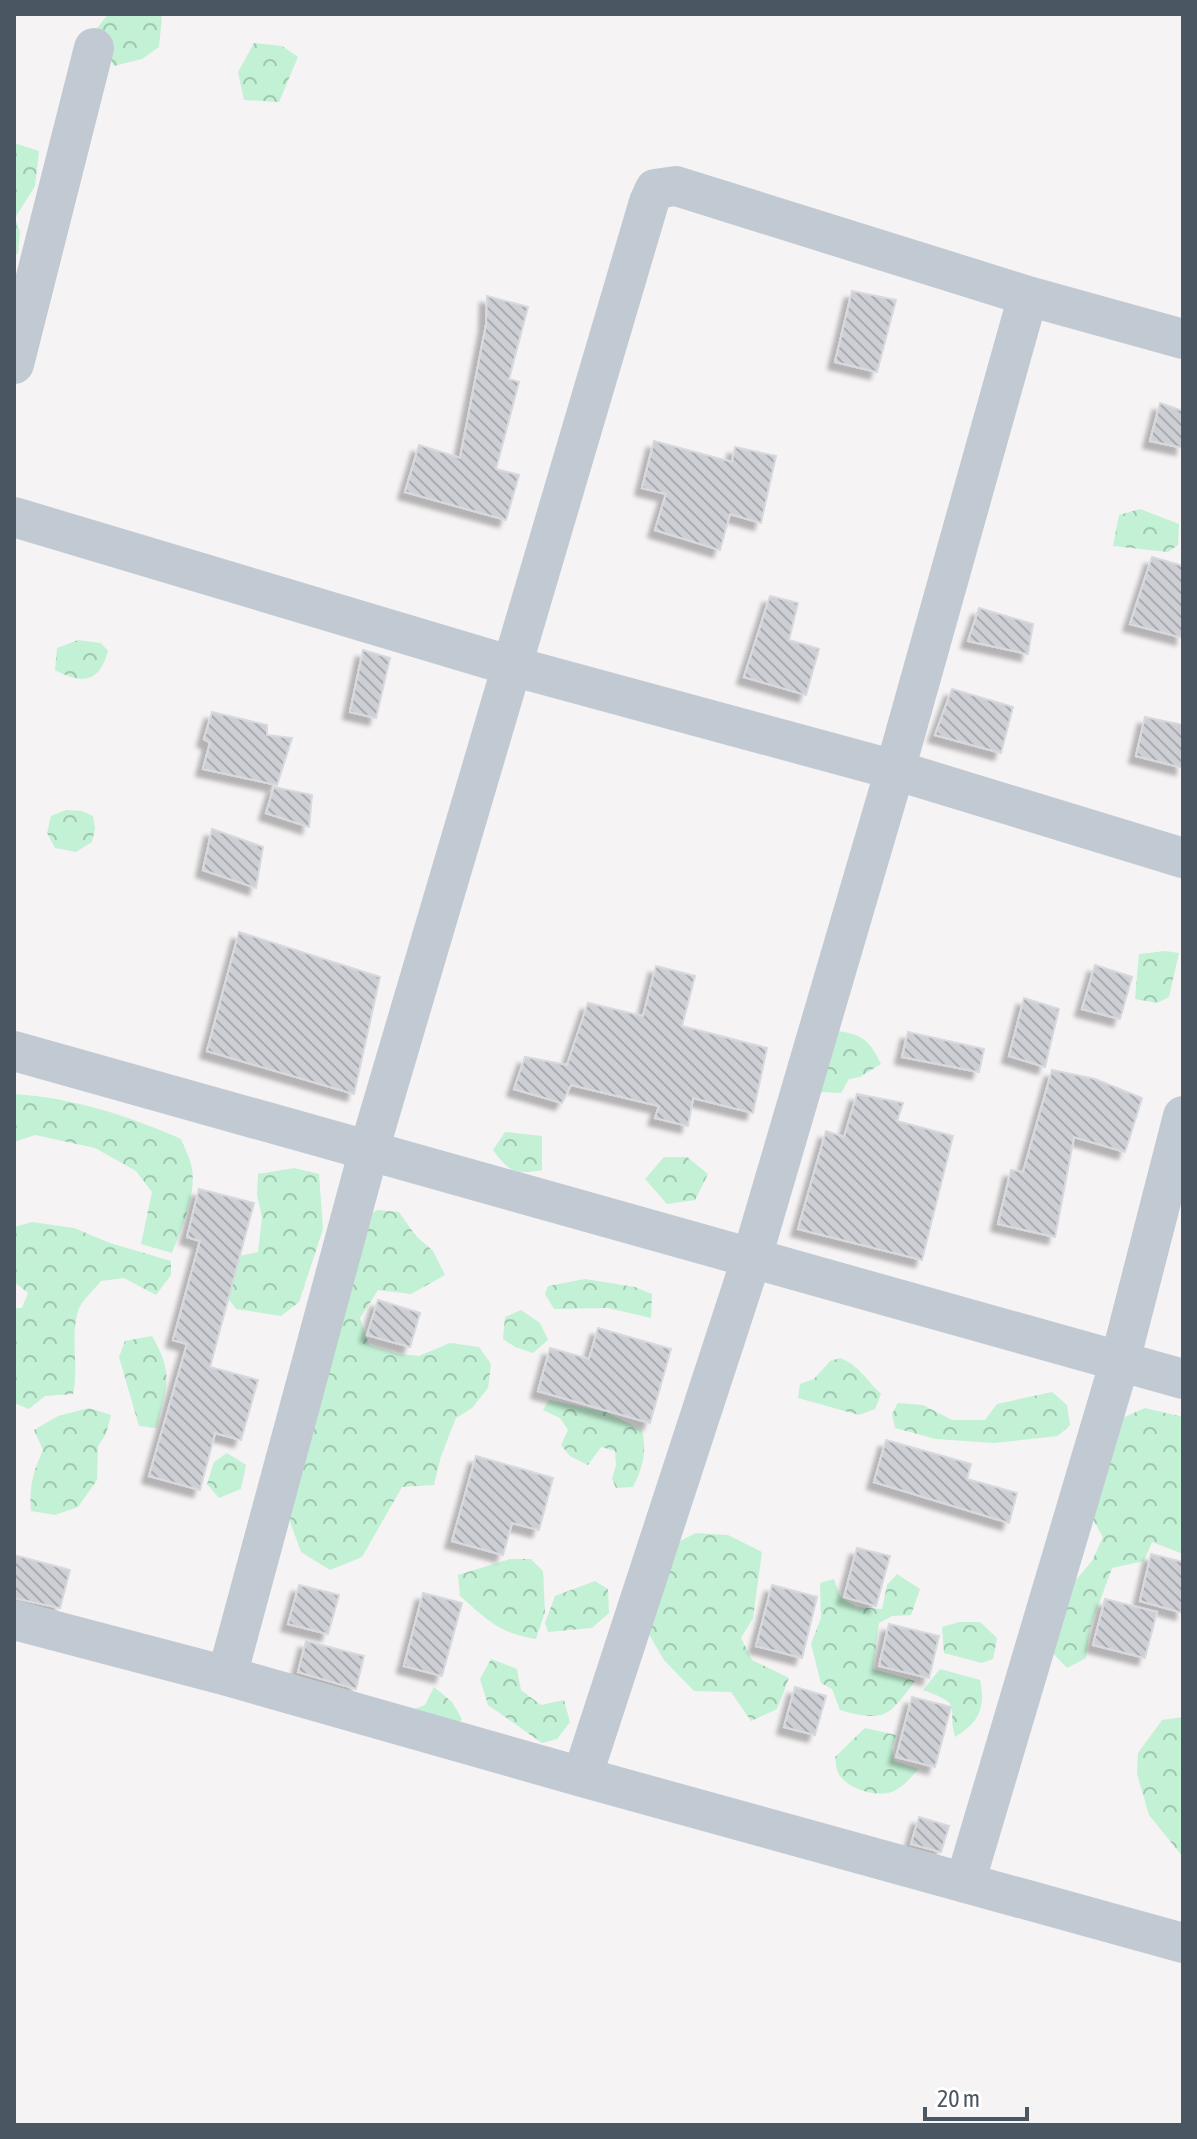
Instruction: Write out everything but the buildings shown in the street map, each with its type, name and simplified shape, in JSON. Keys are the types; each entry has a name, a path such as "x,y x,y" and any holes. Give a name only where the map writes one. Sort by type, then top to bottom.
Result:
{"street":[{"path":"14,364 94,48"},
{"path":"227,1676 369,1150 655,189 676,186 1028,296 1183,339"},
{"path":"582,1777 752,1257 895,770 1028,296"},
{"path":"14,517 512,666 895,770 1183,858"},
{"path":"14,1051 1183,1379"},
{"path":"965,1883 1120,1361 1183,1116"},
{"path":"14,1620 227,1676 1183,1943"}],"green space":[{"path":"108,14 159,14 162,17 159,47 142,59 114,66 95,31"},
{"path":"254,43 282,46 298,57 279,102 244,100 238,72"},
{"path":"14,143 39,151 35,186 15,218 20,232 18,253 14,256"},
{"path":"1140,509 1179,524 1178,545 1168,552 1113,546 1119,515"},
{"path":"78,640 101,643 108,651 100,670 88,678 73,678 55,670 57,648"},
{"path":"66,810 82,811 93,816 95,829 92,842 76,852 55,848 47,833 51,816"},
{"path":"1179,953 1169,997 1157,1003 1135,999 1139,954"},
{"path":"831,1030 862,1038 881,1064 860,1077 849,1079 841,1093 823,1092 810,1098"},
{"path":"14,1094 58,1099 99,1109 181,1139 193,1175 188,1209 172,1253 141,1244 152,1192 136,1171 95,1148 35,1135 14,1142"},
{"path":"505,1132 542,1136 542,1170 519,1172 504,1163 493,1150"},
{"path":"664,1157 687,1157 708,1174 695,1200 667,1204 645,1179"},
{"path":"294,1168 319,1174 323,1229 299,1302 281,1316 236,1309 223,1292 200,1283 190,1269 211,1257 258,1252 262,1217 257,1195 258,1174"},
{"path":"377,1210 399,1212 415,1235 433,1251 445,1275 411,1294 378,1290 360,1318 369,1345 419,1356 450,1343 479,1347 491,1364 488,1388 472,1408 456,1418 434,1485 402,1487 362,1557 330,1570 301,1552 288,1516 362,1221"},
{"path":"32,1222 74,1228 110,1243 171,1261 171,1275 156,1295 124,1278 101,1281 78,1311 73,1394 45,1396 29,1409 14,1403 14,1308 22,1308 28,1293 14,1282 14,1227"},
{"path":"585,1279 635,1287 652,1294 651,1318 608,1308 554,1309 545,1294 548,1286"},
{"path":"521,1310 540,1323 548,1340 533,1353 503,1339 505,1317"},
{"path":"152,1336 166,1371 157,1428 139,1426 119,1357 125,1341"},
{"path":"840,1358 857,1369 881,1394 875,1409 859,1415 798,1398 800,1384 814,1379 830,1361"},
{"path":"1052,1392 1067,1405 1070,1425 1058,1436 994,1443 936,1439 895,1428 892,1414 898,1403 923,1405 952,1420 985,1420 997,1404"},
{"path":"549,1400 606,1412 642,1430 643,1459 633,1487 616,1488 612,1479 616,1465 615,1451 601,1447 588,1465 570,1456 561,1445 568,1430 560,1418 543,1410"},
{"path":"89,1408 111,1415 106,1434 98,1446 97,1480 78,1507 55,1515 31,1511 32,1480 43,1450 34,1430 58,1416"},
{"path":"1145,1408 1183,1417 1183,1554 1152,1542 1144,1561 1112,1568 1090,1628 1086,1658 1067,1668 1047,1647 1074,1582 1092,1561 1103,1537 1091,1516 1118,1420"},
{"path":"227,1453 246,1465 241,1489 219,1498 207,1484 214,1462"},
{"path":"696,1533 728,1535 762,1552 753,1618 741,1638 752,1660 789,1678 777,1709 751,1721 731,1692 694,1691 664,1660 644,1626 668,1547"},
{"path":"510,1559 531,1559 543,1571 545,1612 536,1639 503,1629 486,1619 460,1596 458,1575"},
{"path":"897,1574 920,1589 911,1615 892,1616 879,1623 873,1669 915,1681 885,1714 867,1716 840,1710 832,1689 821,1683 811,1644 821,1618 820,1583 834,1579 840,1596 856,1607 882,1609 887,1585"},
{"path":"595,1581 608,1589 609,1613 592,1628 548,1632 545,1623 555,1596"},
{"path":"959,1622 980,1622 997,1638 993,1659 982,1663 944,1653 942,1627"},
{"path":"491,1659 517,1669 521,1690 541,1705 564,1700 570,1722 557,1739 542,1743 488,1705 480,1679"},
{"path":"940,1669 980,1680 982,1698 979,1713 970,1726 955,1737 950,1703 923,1690"},
{"path":"434,1687 452,1702 462,1719 453,1732 414,1709 425,1705"},
{"path":"1183,1717 1183,1857 1149,1815 1137,1774 1138,1753 1162,1720"},
{"path":"865,1728 896,1735 892,1748 894,1761 918,1769 894,1791 880,1794 865,1791 850,1785 839,1774 835,1757"}]}
